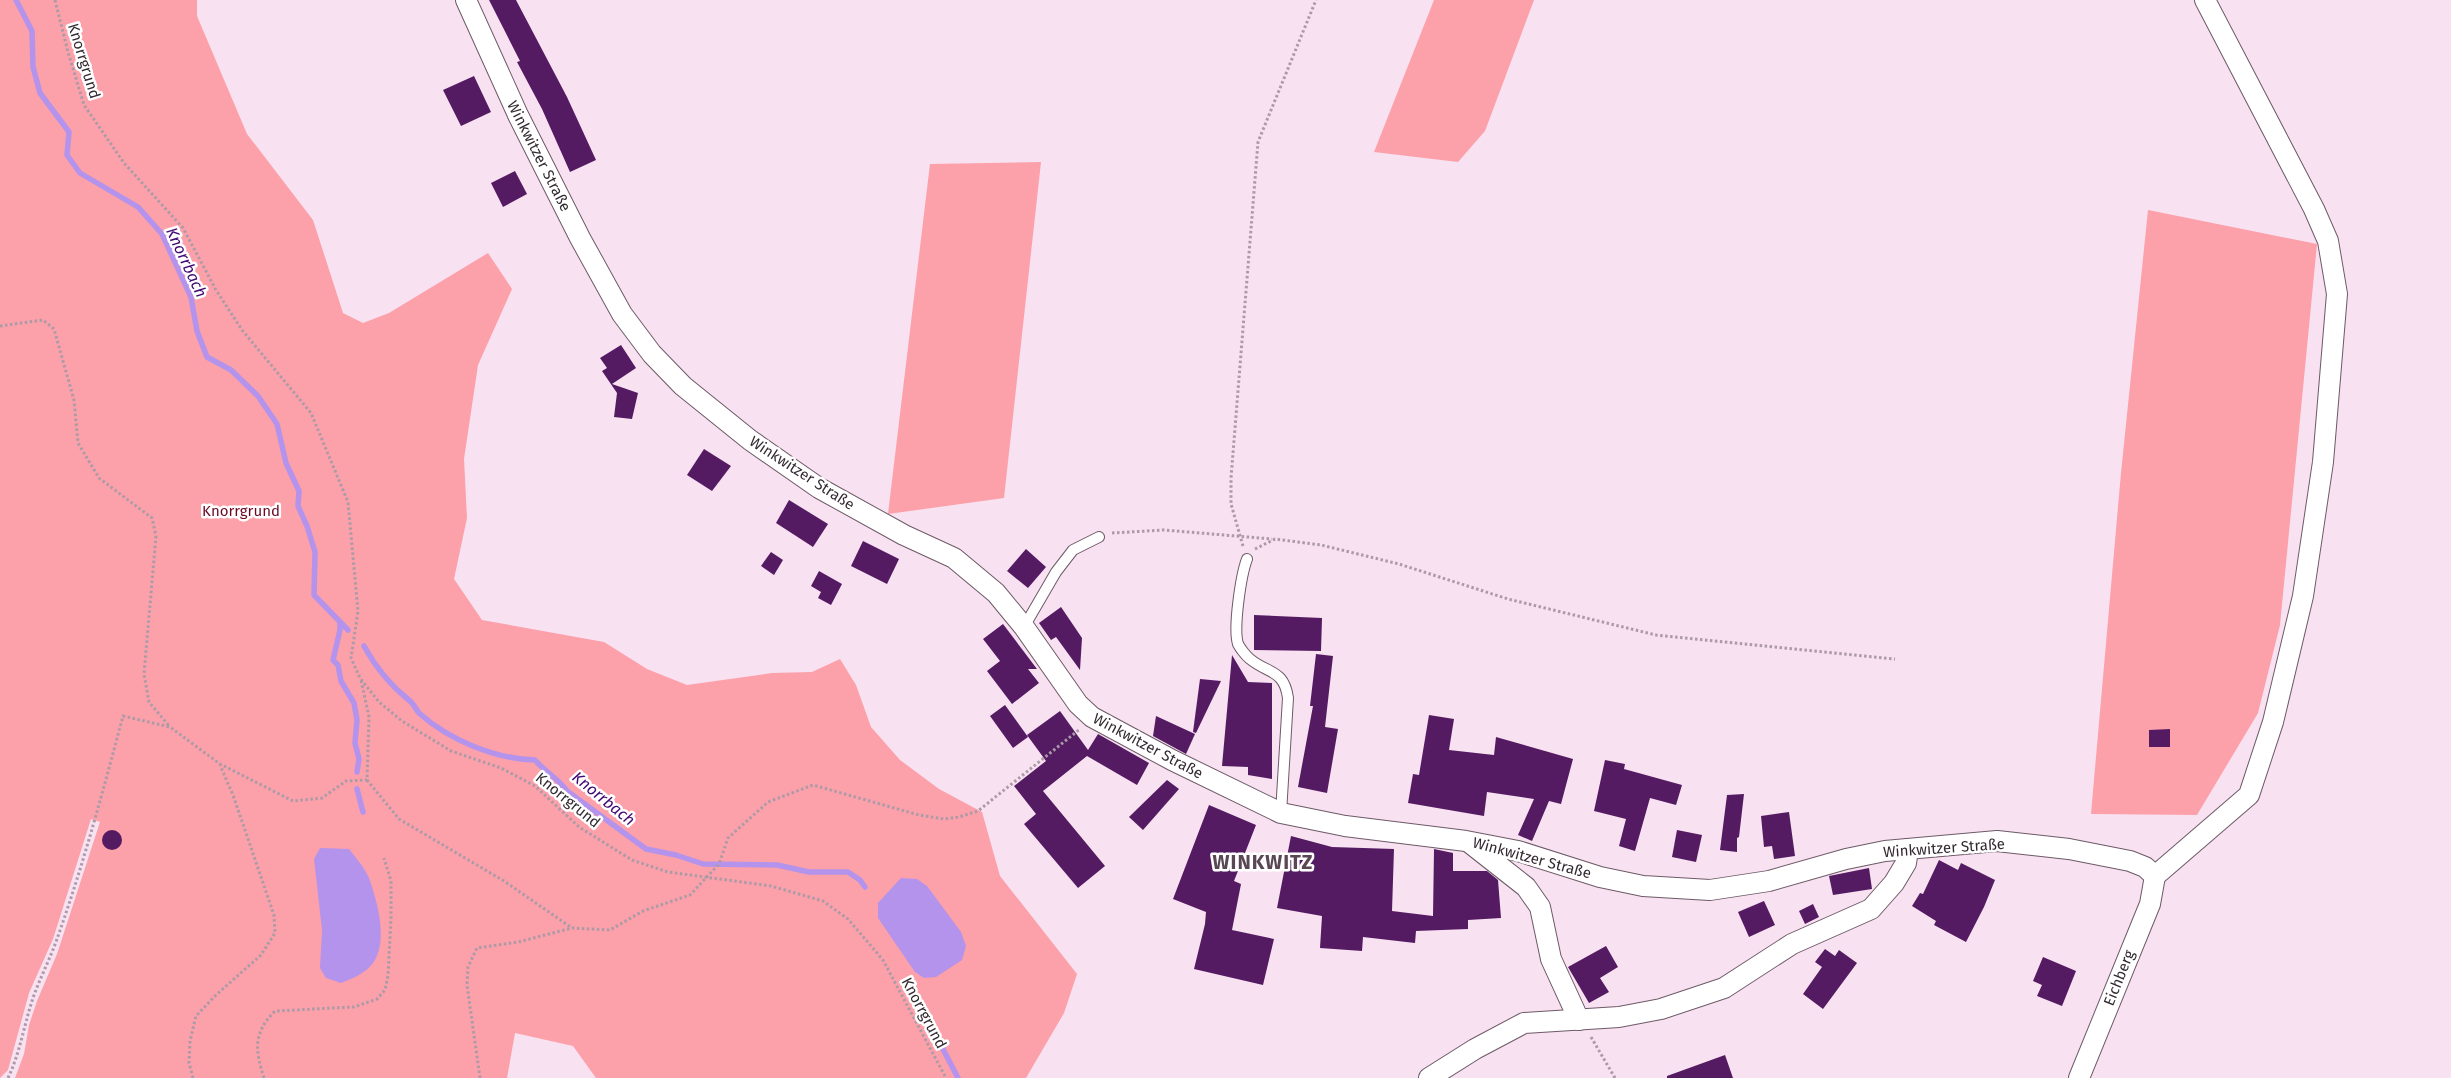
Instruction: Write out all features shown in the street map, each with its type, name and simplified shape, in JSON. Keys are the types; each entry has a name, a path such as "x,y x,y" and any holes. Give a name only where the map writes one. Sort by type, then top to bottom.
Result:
{"street":[{"name":"Winkwitzer Straße","path":"466,0 518,115 580,238 622,314 652,354 683,386 735,428 819,488 904,534 954,558 996,594 1024,627 1078,704 1092,718 1229,790 1281,814 1345,826 1466,840 1518,851 1600,876 1643,886 1710,890 1769,881 1846,859 1908,849 1997,841 2069,849 2130,861 2145,867 2155,876"},
{"path":"2155,876 2249,794 2273,722 2303,596 2323,462 2337,294 2328,241 2314,209 2209,1"},
{"path":"1466,840 1526,887 1540,907 1551,959 1579,1020"},
{"path":"1429,1078 1475,1049 1524,1023 1619,1017 1661,1009 1724,988 1792,944 1872,908 1894,883 1906,863 1908,849"},
{"name":"Eichberg","path":"2079,1078 2150,904 2155,876"}],"lane":[{"path":"1024,627 1056,572 1073,550 1100,537"},
{"path":"1247,559 1240,588 1238,644 1249,658 1282,678 1287,687 1288,698 1281,814"}],"path":[{"name":"Knorrgrund","path":"55,0 84,105 124,164 184,228 216,290 242,330 311,413 348,502 358,611 351,658 360,678 379,702 402,721 451,751 501,768 535,786 579,827 632,860 668,872 771,886 823,902 848,918 883,960 946,1078"},
{"path":"1247,559 1239,537 1231,504 1231,478 1258,142 1316,0"},
{"path":"0,326 42,320 54,329 74,400 78,443 100,478 152,518 156,536 144,674 149,702 170,727 220,764 293,801 322,798 346,781 367,780"},
{"path":"1100,537 1113,533 1164,530 1276,539 1321,545 1399,564 1508,600 1656,635 1895,659"},
{"path":"1247,559 1256,548 1276,539"},
{"path":"360,678 369,717 367,780 399,819 504,881 572,928"},
{"path":"8,1078 16,1061 31,1004 57,940 94,825 123,716 170,727"},
{"path":"480,1078 466,985 468,967 477,948 518,942 572,928 610,930 643,911 690,895 708,878 718,864 728,838 768,802 813,785 919,815 944,819 959,818 978,811 1092,718"},
{"path":"193,1078 189,1063 190,1041 196,1016 216,994 261,955 275,933 274,915 233,795 220,764"},
{"path":"264,1078 258,1058 258,1039 264,1023 275,1012 354,1007 377,999 385,990 388,976 392,919 391,881 384,858"},
{"path":"1579,1020 1615,1078"}],"green space":[{"name":"Knorrgrund","path":"0,0 197,0 197,16 247,134 313,220 343,313 363,323 389,313 488,253 512,289 478,365 464,459 467,518 454,579 482,620 604,642 647,669 687,685 772,673 812,672 840,659 856,685 871,727 900,760 939,789 982,812 1000,876 1077,974 1064,1013 1026,1078 596,1078 573,1046 515,1033 507,1078 15,1078 24,1054 29,1025 57,954 100,822 91,819 53,939 29,993 8,1070 0,1078"},
{"path":"1434,0 1534,0 1485,131 1458,162 1374,152"},
{"path":"1041,162 1004,498 888,514 930,164"},
{"path":"2148,210 2317,244 2280,625 2258,713 2197,815 2091,814 2121,473"}],"shaded area":[{"path":"320,848 349,849 369,878 380,921 380,944 378,954 373,963 363,973 341,983 326,978 320,968 322,930 314,859"},
{"path":"901,878 917,879 927,886 961,932 966,946 962,960 936,977 924,978 915,972 878,918 878,903"}],"building":[{"path":"489,0 516,0 567,97 596,160 570,172 542,109 517,62 520,61"},
{"path":"474,76 491,112 461,126 443,90"},
{"path":"515,171 527,194 503,207 491,183"},
{"path":"621,345 636,368 612,384 638,393 632,419 614,417 617,393 602,371 607,368 600,358"},
{"path":"704,449 731,466 712,491 687,475"},
{"path":"789,500 828,524 813,547 776,523"},
{"path":"863,541 899,559 887,584 851,566"},
{"path":"1026,549 1046,567 1028,588 1007,571"},
{"path":"771,552 783,560 774,575 761,566"},
{"path":"819,571 842,584 831,605 818,598 821,592 811,586"},
{"path":"1061,607 1082,638 1080,670 1056,637 1051,640 1039,623"},
{"path":"1254,615 1322,618 1321,651 1254,650"},
{"path":"1003,624 1037,669 1028,669 1039,683 1012,704 987,671 1000,661 983,639"},
{"path":"1316,654 1333,656 1325,727 1338,729 1327,793 1298,787 1313,706 1310,706"},
{"path":"1232,655 1248,682 1272,683 1272,779 1248,775 1248,767 1222,766"},
{"path":"1200,679 1221,681 1196,733 1193,732"},
{"path":"1005,705 1028,737 1013,748 990,716"},
{"path":"1060,711 1088,750 1098,734 1149,763 1137,785 1087,756 1043,791 1105,866 1078,888 1024,824 1036,814 1014,786 1046,761 1027,735"},
{"path":"1429,715 1454,719 1449,750 1494,755 1496,737 1573,759 1561,804 1549,801 1532,841 1518,835 1534,799 1487,792 1484,816 1408,803 1413,774 1419,775"},
{"path":"1156,716 1195,734 1186,754 1153,736"},
{"path":"2170,729 2170,747 2149,747 2149,730"},
{"path":"1605,760 1625,764 1624,769 1682,785 1676,805 1650,798 1635,851 1619,846 1626,819 1594,811"},
{"path":"1167,780 1179,789 1143,830 1129,817"},
{"path":"1744,794 1739,837 1737,838 1737,852 1720,850 1727,795"},
{"path":"1209,805 1256,825 1234,881 1241,884 1232,930 1274,939 1263,985 1194,969 1206,912 1173,899"},
{"path":"1789,812 1795,856 1774,859 1772,846 1764,847 1761,816"},
{"path":"112,830 119,833 122,840 119,847 112,850 105,847 102,840 105,833"},
{"path":"1677,830 1702,835 1696,862 1672,857"},
{"path":"1291,836 1332,847 1394,849 1392,911 1433,916 1434,849 1453,853 1453,871 1487,871 1498,880 1501,918 1468,920 1468,929 1416,931 1415,943 1363,937 1362,951 1320,948 1322,916 1277,908"},
{"path":"1939,860 1958,870 1961,863 1995,880 1966,942 1934,925 1936,921 1912,906 1920,893 1923,894"},
{"path":"1869,868 1872,889 1833,895 1829,876"},
{"path":"1764,901 1775,925 1749,937 1738,912"},
{"path":"1813,904 1819,917 1805,924 1799,911"},
{"path":"1606,946 1618,967 1600,978 1609,992 1589,1003 1568,967"},
{"path":"1825,949 1835,956 1839,950 1857,963 1823,1009 1803,994 1822,967 1815,962"},
{"path":"2043,957 2076,971 2062,1006 2037,996 2042,985 2033,981"},
{"path":"1725,1055 1733,1078 1667,1078 1667,1076"}],"waterway":[{"name":"Knorrbach","path":"16,0 32,31 33,67 40,93 69,132 67,155 80,173 138,207 162,234 191,297 197,331 207,357 231,370 258,396 277,424 286,463 299,491 298,506 307,526 315,552 314,595 348,630"},
{"path":"340,623 333,660 338,665 341,681 354,703 357,720 355,743 359,759 357,772"},
{"name":"Knorrbach","path":"364,646 384,676 431,723 444,732 489,752 520,759 535,760 560,782 567,791 646,849 676,855 703,864 777,865 809,872 848,872 860,880 865,887"},
{"path":"357,789 363,812"},
{"name":"Knorrbach","path":"918,1001 958,1078"}],"district":[{"name":"WINKWITZ","path":"1263,862"}]}
